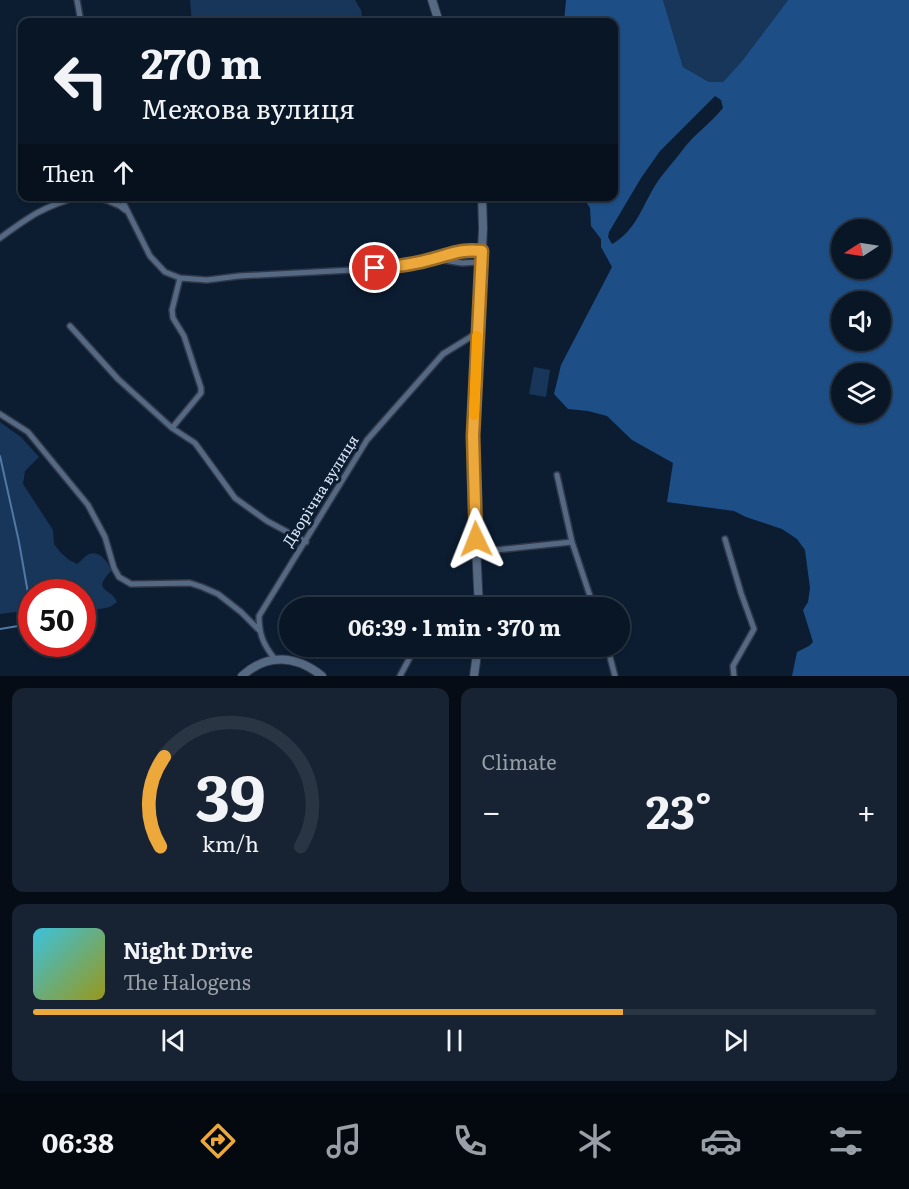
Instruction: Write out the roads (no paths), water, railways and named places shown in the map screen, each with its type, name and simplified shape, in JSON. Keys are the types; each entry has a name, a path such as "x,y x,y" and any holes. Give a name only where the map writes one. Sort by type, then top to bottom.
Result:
{"main road":[{"path":"432,0 438,18"},
{"path":"478,597 473,436 482,251 482,201"},
{"path":"474,676 477,657"},
{"path":"242,676 260,663 274,658 297,662 322,676"}],"street":[{"path":"77,0 80,18"},
{"path":"0,238 38,211 62,201"},
{"path":"108,201 128,213"},
{"path":"122,201 150,256 165,272 180,278 207,280 239,276 390,268 459,251 482,251"},
{"path":"436,258 455,263 481,262"},
{"path":"172,428 201,393 184,336 172,318 180,278"},
{"path":"70,326 118,379 172,428 195,443 236,498 267,521 306,542"},
{"name":"Дворічна вулиця","path":"259,630 259,616 367,441 443,354 477,333"},
{"path":"0,414 28,432 88,505 105,537 119,577 130,584 190,583 218,594 259,630 263,644 274,658"},
{"path":"557,475 572,542 590,597"},
{"path":"725,538 754,629 733,666 734,676"},
{"path":"476,552 572,542"},
{"path":"400,676 410,657"},
{"path":"610,657 615,676"}],"waterway":[{"path":"0,456 26,579"},
{"path":"0,629 18,626"}]}
